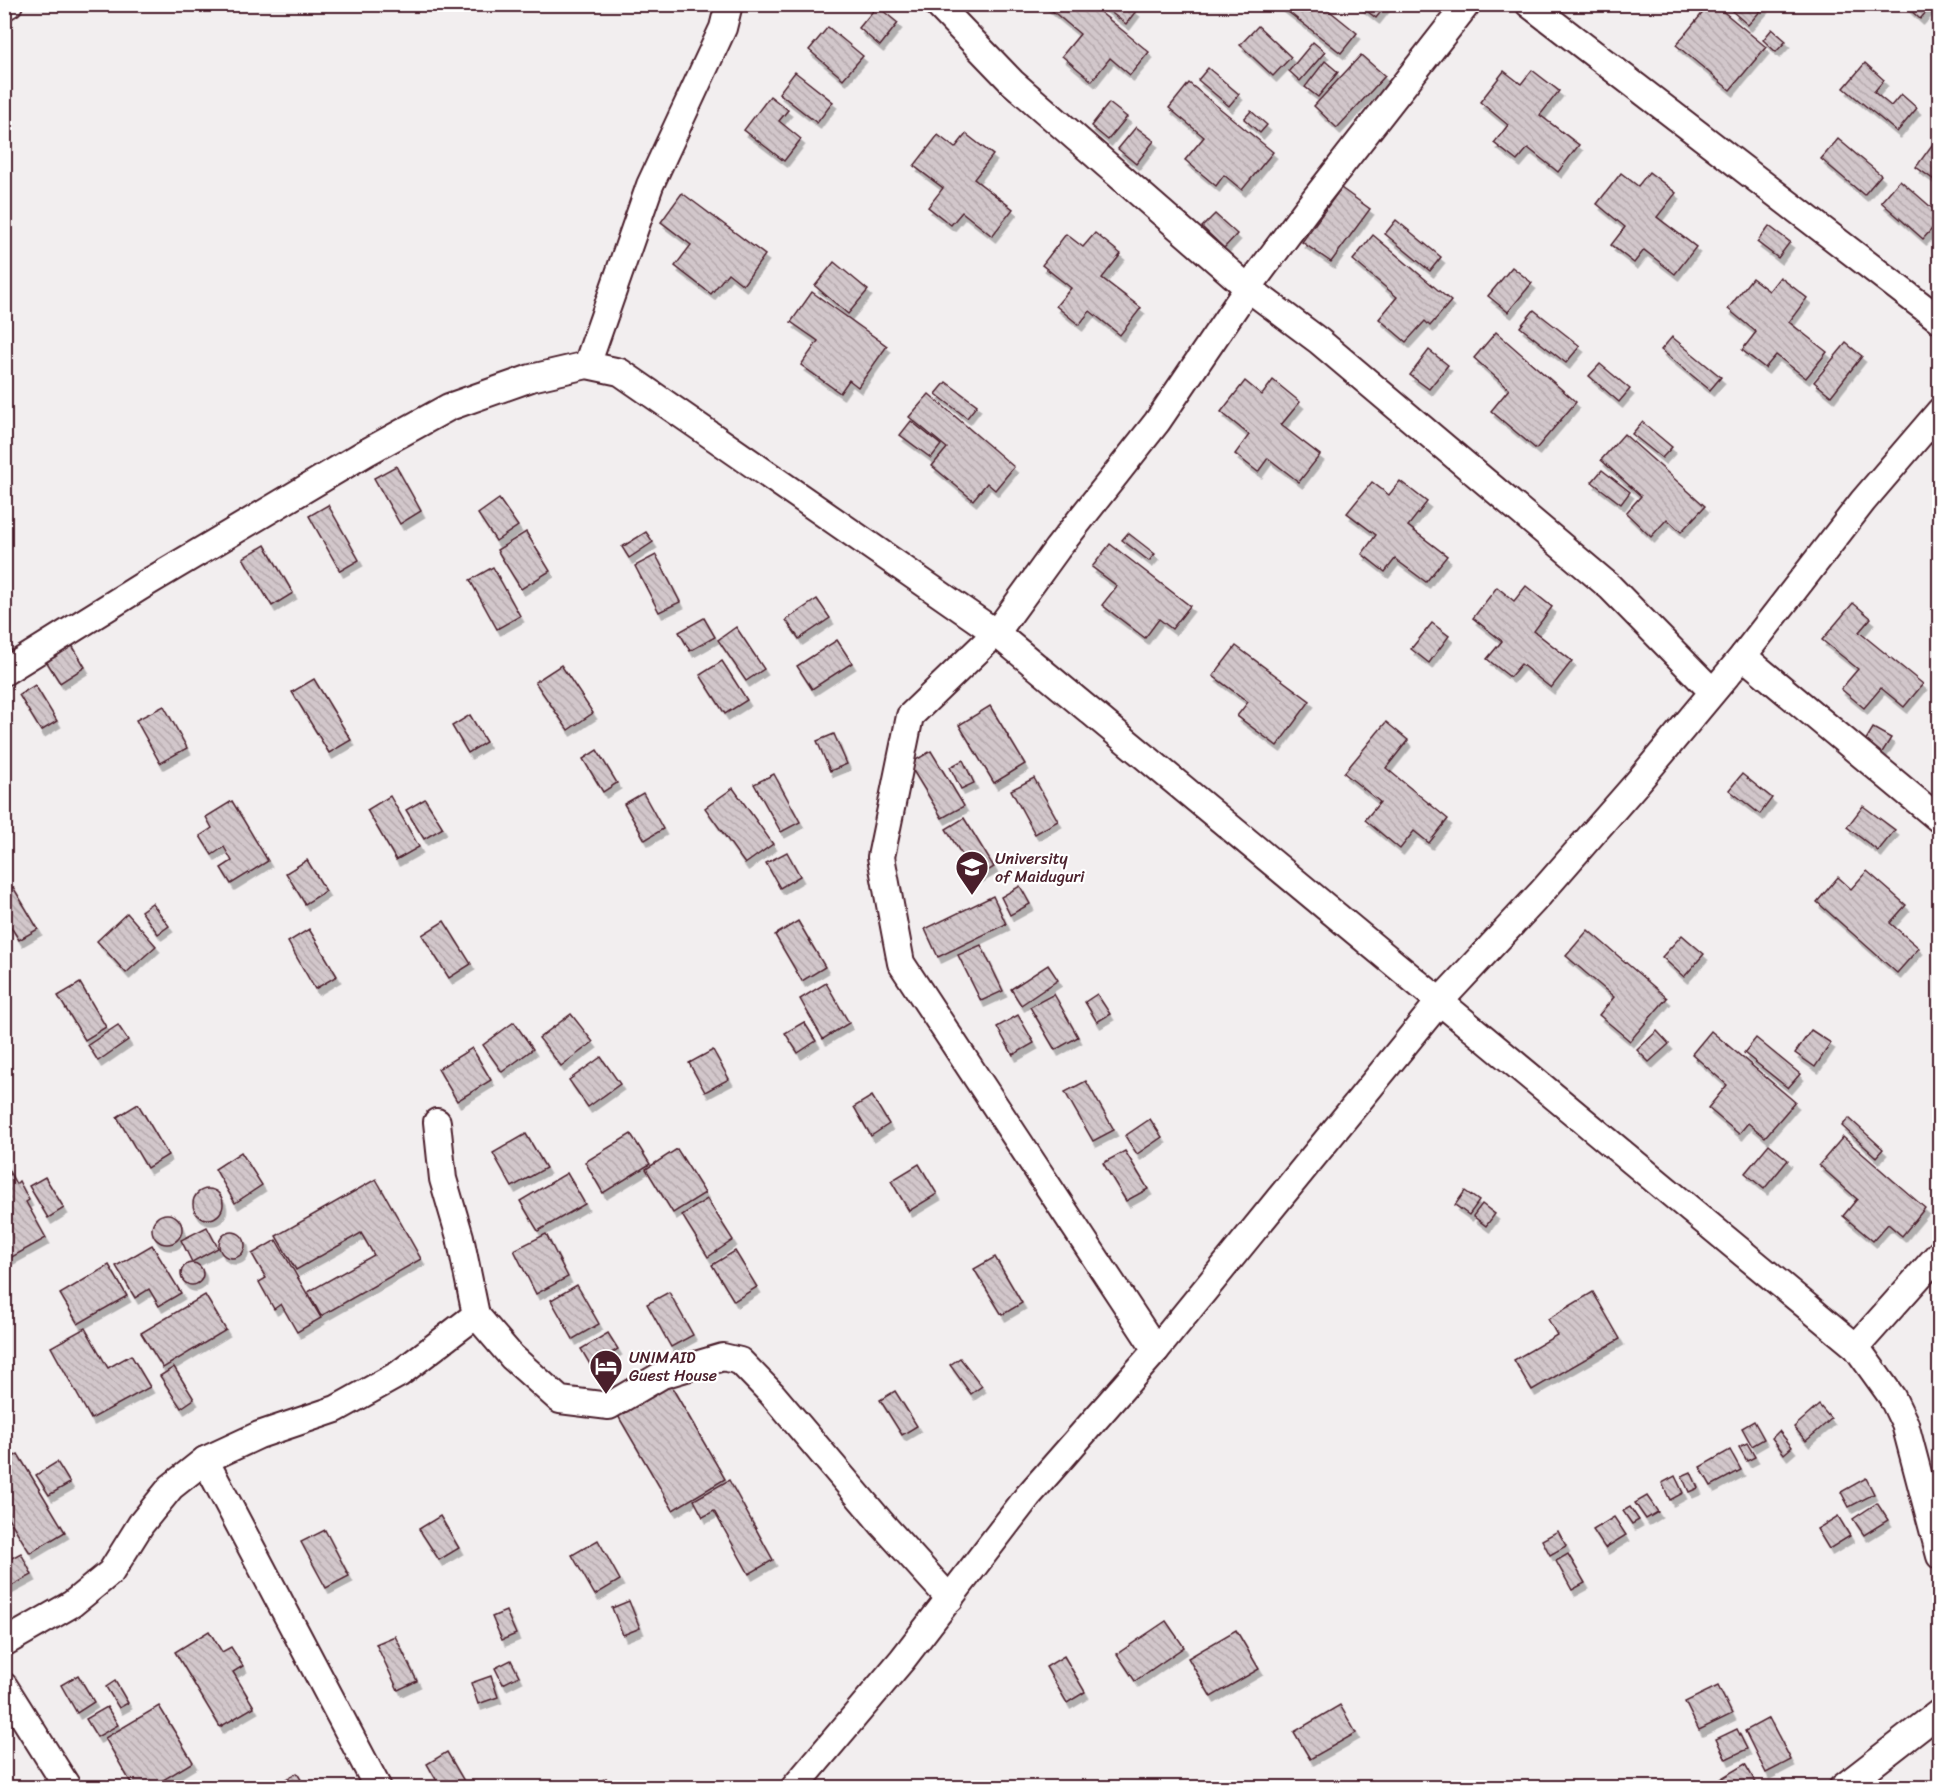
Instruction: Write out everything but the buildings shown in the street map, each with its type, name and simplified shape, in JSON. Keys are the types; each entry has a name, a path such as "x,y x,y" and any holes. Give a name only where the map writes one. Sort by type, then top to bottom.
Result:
{"street":[{"path":"4,7 9,4"},
{"path":"587,364 650,185 723,28 729,4"},
{"path":"937,4 1012,82 1248,288 1319,341 1610,587 1712,691"},
{"path":"1155,1350 901,963 881,856 910,716 996,633 1057,549 1157,422 1248,288 1306,210 1467,4"},
{"path":"1528,4 1940,320"},
{"path":"4,672 367,452 449,407 531,378 587,364 620,372 996,633 1856,1347 1892,1396 1905,1424 1940,1556"},
{"path":"794,1788 902,1660 1028,1496 1155,1350 1440,1001 1540,894 1637,783 1743,656 1863,501 1940,411"},
{"path":"1743,656 1940,820"},
{"path":"437,1122 443,1179 460,1237 476,1315 512,1357 560,1400 609,1406 662,1375 723,1356 740,1361 772,1394 883,1525 950,1599"},
{"path":"1856,1347 1940,1253"},
{"path":"4,1643 72,1604 111,1572 141,1524 171,1487 205,1460 259,1435 336,1409 399,1374 476,1315"},
{"path":"205,1460 378,1788"},
{"path":"4,1686 68,1788"},
{"path":"1842,1788 1940,1712"}],"shaded area":[{"name":"University of Maiduguri","path":"5,5 1939,5 1939,1787 5,1787"}],"place":[{"name":"University of Maiduguri","path":"972,896"},
{"name":"UNIMAID Guest House","path":"606,1395"}]}
